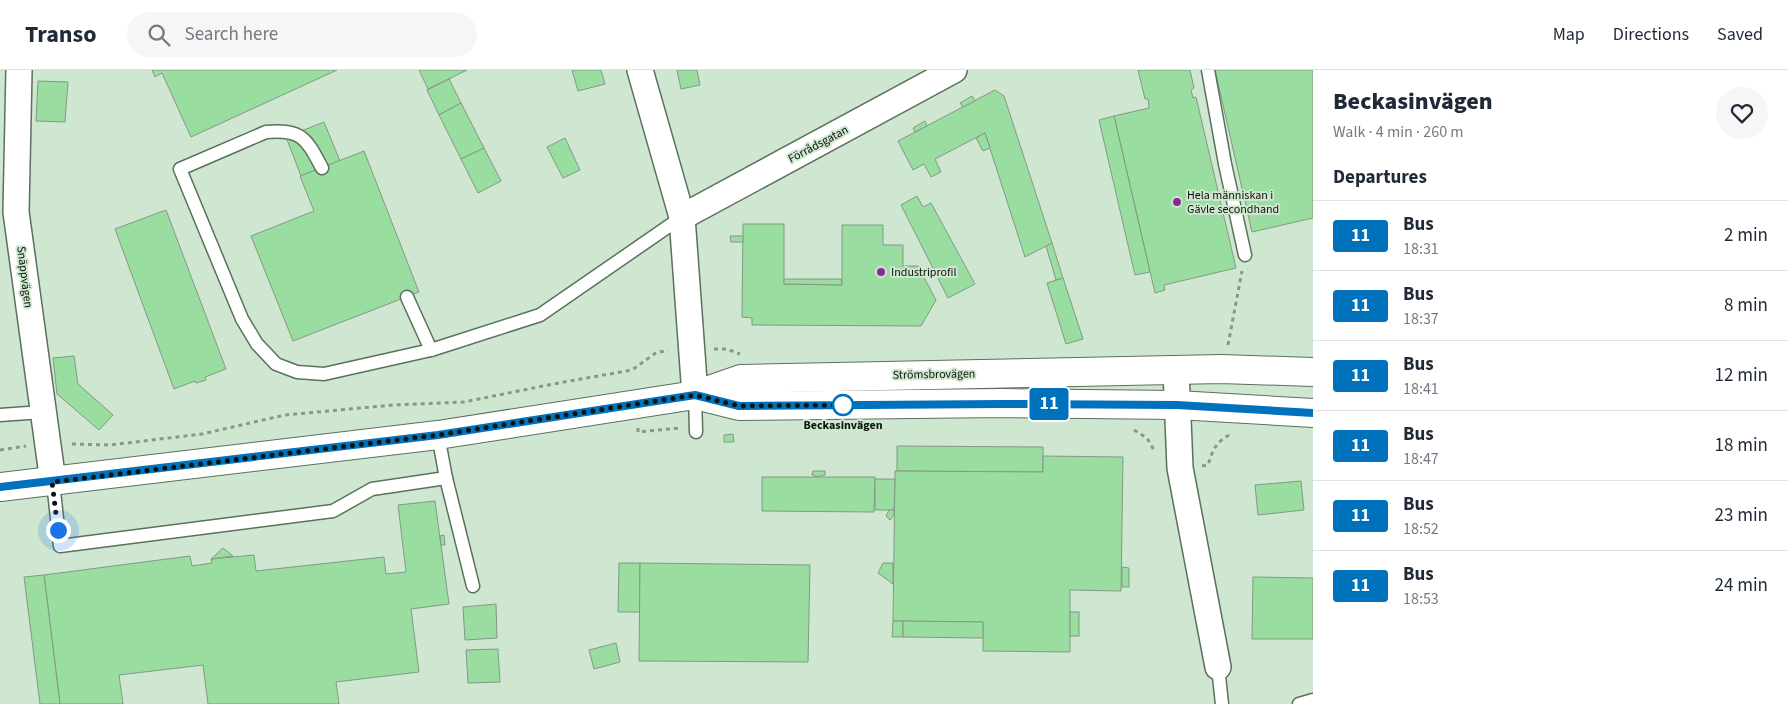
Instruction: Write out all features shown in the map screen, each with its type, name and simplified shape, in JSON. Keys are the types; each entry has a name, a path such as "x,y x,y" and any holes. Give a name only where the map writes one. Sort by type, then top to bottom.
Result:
{"main road":[{"name":"Strömsbrovägen","path":"0,487 438,435 695,395 741,379 1221,369 1313,372"},
{"name":"Strömsbrovägen","path":"695,395 739,406 1177,405 1313,413"}],"street":[{"name":"Snäppvägen","path":"20,70 16,212 52,482"},
{"path":"640,70 682,217 695,395"},
{"name":"Förrådsgatan","path":"682,217 954,70"},
{"path":"1176,370 1180,468 1218,667"}],"lane":[{"path":"1208,70 1225,164 1245,255"},
{"path":"322,168 309,143 290,132 279,131 266,132 180,169 242,319 257,344 276,364 297,372 324,374 431,350 540,315 682,217"},
{"path":"407,297 431,350"},
{"path":"695,395 696,432"},
{"path":"0,415 42,412"},
{"path":"438,435 446,478 473,586"},
{"path":"52,482 60,546 332,511 372,489 446,478"},
{"path":"1218,667 1222,704"},
{"path":"1299,704 1313,700"}],"building":[{"path":"152,70 337,70 191,137 162,73 155,77"},
{"path":"419,70 467,70 428,89"},
{"path":"572,70 601,70 605,84 578,91"},
{"path":"677,70 697,70 700,85 681,89"},
{"name":"Hela människan i Gävle secondhand","path":"1138,70 1190,70 1194,88 1191,90 1193,98 1196,97 1236,268 1164,285 1165,290 1155,293 1114,116 1149,108 1148,99 1145,99"},
{"path":"1215,70 1313,70 1313,218 1252,232"},
{"path":"449,79 461,103 439,115 427,90"},
{"path":"38,81 68,82 65,122 36,121"},
{"path":"995,90 1004,96 1052,243 1025,257 985,133 935,159 941,172 931,177 924,164 913,170 898,141"},
{"path":"972,96 975,101 963,107 960,103"},
{"path":"461,103 484,148 461,159 439,115"},
{"path":"1114,116 1150,272 1135,275 1099,120"},
{"path":"925,121 927,126 915,132 913,128"},
{"path":"324,122 340,161 301,176 286,137"},
{"path":"985,133 990,148 983,151 976,138"},
{"path":"565,138 580,170 563,178 547,147"},
{"path":"484,148 501,181 478,193 461,159"},
{"path":"364,151 419,292 293,341 251,236 314,211 300,176"},
{"path":"917,196 923,207 931,203 975,284 948,298 901,205"},
{"path":"166,210 226,369 205,377 206,380 196,383 195,381 174,389 115,229"},
{"name":"Industriprofil","path":"743,224 784,224 784,284 842,285 842,225 883,225 883,245 903,245 903,266 918,266 936,300 921,326 752,325 752,318 742,317"},
{"path":"730,236 743,236 743,242 731,242"},
{"path":"1052,243 1063,278 1056,280 1046,246"},
{"path":"1063,278 1083,339 1066,344 1047,283"},
{"path":"784,279 841,279 842,285 784,284"},
{"path":"74,356 78,384 113,415 99,430 57,394 53,358"},
{"path":"733,434 734,442 724,442 724,435"},
{"path":"897,446 1043,447 1043,472 897,471"},
{"path":"1043,456 1123,457 1121,591 1070,590 1070,652 983,651 983,622 893,621 895,471 1043,472"},
{"path":"813,471 825,471 825,475 815,477 815,475 812,475"},
{"path":"762,477 875,477 874,512 762,511"},
{"path":"875,479 895,479 894,510 875,510"},
{"path":"1301,481 1304,510 1258,515 1255,485"},
{"path":"435,501 449,604 411,609 419,672 336,682 339,704 208,704 203,665 119,675 123,704 60,704 44,575 190,556 192,566 212,563 211,559 254,555 256,571 384,557 386,574 406,572 398,505"},
{"path":"889,510 894,510 894,515 890,520 886,516"},
{"path":"444,535 445,545 441,545 440,536"},
{"path":"223,548 233,556 211,559"},
{"path":"619,563 640,563 640,612 618,612"},
{"path":"640,563 810,565 808,662 639,661"},
{"path":"883,563 893,563 893,584 878,573"},
{"path":"1122,567 1129,568 1129,587 1122,587"},
{"path":"44,575 60,704 40,704 24,577"},
{"path":"1253,577 1313,578 1313,639 1252,639"},
{"path":"496,604 497,638 465,640 463,607"},
{"path":"1070,612 1079,612 1079,636 1070,636"},
{"path":"893,621 903,621 903,637 892,637"},
{"path":"903,621 983,622 983,638 903,637"},
{"path":"616,643 620,662 594,669 589,650"},
{"path":"498,649 500,682 468,683 466,650"}],"bus line":[{"name":"11","path":"0,487 438,435 695,395 739,406 1177,405 1313,413"}],"place":[{"name":"Hela människan i Gävle secondhand","path":"1177,202"},
{"name":"Industriprofil","path":"881,272"},
{"name":"Beckasinvägen","path":"843,405"}],"route":[{"path":"58,530 52,482 438,435 695,395 739,406 843,405"}]}
